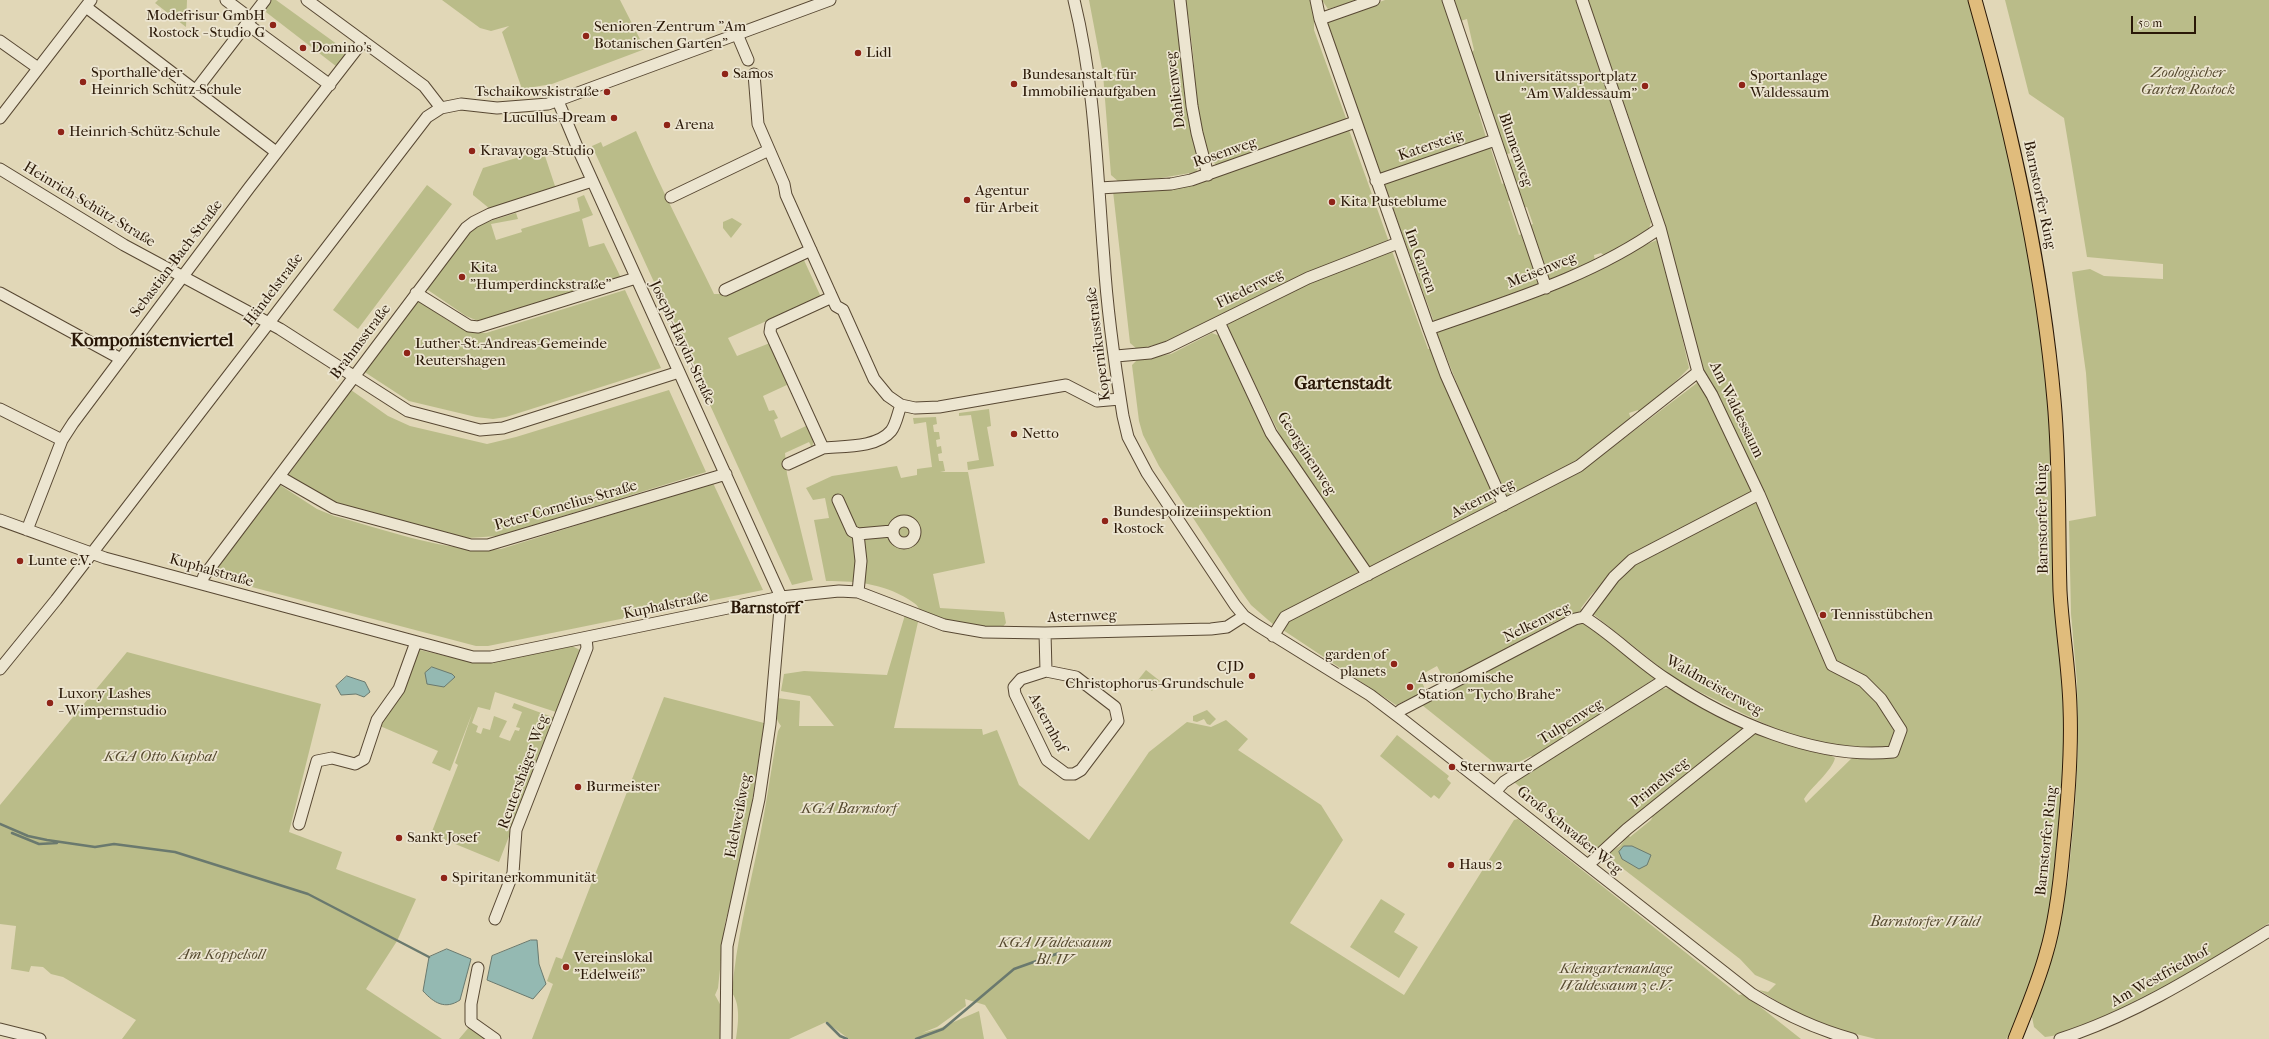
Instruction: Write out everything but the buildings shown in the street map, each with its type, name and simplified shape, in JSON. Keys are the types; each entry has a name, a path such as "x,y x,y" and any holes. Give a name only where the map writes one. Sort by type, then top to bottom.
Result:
{"main road":[{"name":"Barnstorfer Ring","path":"1975,0 1995,70 2022,188 2048,338 2059,459 2060,590 2070,709 2068,799 2061,871 2052,931 2046,954 2015,1039"}],"street":[{"path":"226,0 249,21 330,85"},
{"path":"196,90 265,0"},
{"path":"307,0 424,86 441,108 461,104 497,108 548,104 830,0"},
{"name":"Kopernikusstraße","path":"1074,0 1087,68 1104,262 1120,399 1128,437 1147,473 1244,616 1273,636"},
{"name":"Dahlienweg","path":"1180,0 1196,126 1208,175"},
{"name":"Im Garten","path":"1316,0 1320,19 1355,122 1429,329 1452,389 1504,505"},
{"path":"1320,19 1374,0"},
{"name":"Blumenweg","path":"1448,0 1546,288"},
{"name":"Am Waldessaum","path":"1582,0 1660,228 1698,372 1712,395 1759,494 1832,665 1863,681 1881,699 1901,730 1893,752 1868,755 1845,751"},
{"path":"0,118 88,3 276,152"},
{"path":"737,34 748,60"},
{"path":"0,41 38,68"},
{"name":"Sebastian-Bach-Straße","path":"27,530 62,440 276,152 363,41"},
{"path":"754,74 758,124 784,184 786,195 836,306 843,310 874,379 888,396 901,405 915,408 939,407 1066,385 1097,401 1120,399"},
{"name":"Joseph-Haydn-Straße","path":"558,101 592,181 781,597"},
{"name":"Händelstraße","path":"0,668 56,600 427,117 441,108"},
{"name":"Rosenweg","path":"1098,188 1171,184 1208,175 1355,122"},
{"name":"Katersteig","path":"1376,181 1495,140"},
{"path":"671,197 769,150"},
{"name":"Heinrich-Schütz-Straße","path":"0,169 118,241 182,277 269,322 408,411 480,430 503,428 679,372"},
{"name":"Brahmsstraße","path":"201,583 204,576 466,228 490,214 592,181"},
{"name":"Meisenweg","path":"1429,329 1546,288 1605,261 1642,241 1660,228"},
{"name":"Fliederweg","path":"1116,356 1150,353 1168,347 1308,278 1398,243"},
{"path":"725,290 811,250"},
{"path":"416,293 469,326 478,328 636,278"},
{"path":"0,293 121,359"},
{"path":"823,448 770,332 771,325 832,297"},
{"name":"Georginenweg","path":"1219,322 1271,433 1368,575"},
{"name":"Asternweg","path":"1273,636 1285,617 1579,466 1698,372"},
{"path":"788,464 823,448 864,443 884,437 892,431 901,405"},
{"path":"0,409 62,440"},
{"name":"Peter-Cornelius-Straße","path":"280,477 334,508 471,545 488,545 504,542 726,474"},
{"name":"Nelkenweg","path":"1397,715 1401,710 1575,619 1584,617 1614,577 1632,560 1759,494"},
{"path":"838,500 852,531 858,534 892,531"},
{"name":"Kuphalstraße","path":"0,520 92,553 416,642 482,658 781,597 838,591 858,592 920,616"},
{"path":"858,534 861,561 858,592"},
{"name":"Edelweißweg","path":"726,1039 727,946 750,846 761,783 770,724 781,597"},
{"name":"Asternweg","path":"920,616 944,625 984,632 1045,633 1211,629 1227,627 1244,616"},
{"name":"Waldmeisterweg","path":"1584,617 1666,679 1754,727 1786,739 1845,751"},
{"name":"Asternhof","path":"1045,633 1046,671"},
{"name":"Groß Schwaßer Weg","path":"1273,636 1364,691 1397,715 1752,994 1776,1009 1805,1023 1852,1039"},
{"name":"Reutershäger Weg","path":"495,919 513,873 516,830 588,648 586,638"},
{"path":"299,824 317,761 332,758 355,764 364,759 377,720 399,689 416,642"},
{"name":"Asternhof","path":"1046,671 1076,677 1114,707 1118,714 1118,721 1081,770 1074,774 1066,774 1046,760 1015,694 1014,687 1021,679 1046,671"},
{"name":"Tulpenweg","path":"1496,792 1504,782 1666,679"},
{"name":"Primelweg","path":"1588,865 1627,829 1754,727"},
{"name":"Am Westfriedhof","path":"2060,1039 2082,1036 2112,1021 2154,999 2269,931"},
{"path":"478,968 471,1004 472,1022 495,1039"},
{"path":"0,1029 40,1039"}],"green space":[{"path":"158,0 187,0 186,27 155,3"},
{"path":"268,0 276,0 352,55 341,70 262,9"},
{"path":"442,0 620,0 645,49 552,84 522,89 502,32 509,26 491,31 480,28"},
{"path":"1089,0 1175,0 1190,124 1200,164 1196,172 1137,182 1136,180 1119,182 1111,175 1103,74"},
{"path":"1185,0 1310,0 1314,13 1314,30 1347,121 1218,166 1211,158 1205,146 1201,131 1196,98 1191,34"},
{"path":"1322,0 1358,0 1328,9"},
{"path":"1385,0 1445,0 1482,108 1479,114 1487,141 1381,175 1327,21"},
{"path":"1450,0 1576,0 1651,222 1647,235 1606,257 1601,253 1594,255 1595,262 1547,282 1528,226 1533,224 1527,207 1521,208 1505,162 1516,157 1514,152 1504,155 1471,53 1474,50 1467,19 1457,22"},
{"name":"Barnstorfer Wald","path":"1588,0 1969,0 1987,65 2027,239 2049,400 2063,660 2065,755 2055,884 2039,958 2014,1027 2006,1039 1876,1039 1844,1031 1793,1011 1759,990 1768,992 1776,984 1755,975 1740,959 1608,857 1608,853 1620,846 1628,835 1630,837 1651,820 1653,816 1745,740 1758,732 1827,753 1835,758 1826,774 1811,789 1804,799 1806,803 1855,755 1868,758 1895,758 1886,749 1822,745 1789,735 1746,715 1676,680 1593,614 1614,577 1759,494 1698,372 1664,228 1639,148"},
{"name":"Zoologischer Garten Rostock","path":"2005,0 2269,0 2269,923 2181,978 2136,1003 2072,1030 2045,1037 2034,1027 2032,1017 2068,881 2075,807 2078,746 2077,682 2071,614 2069,521 2096,516 2086,373 2072,272 2090,269 2104,276 2163,279 2163,264 2087,257 2064,118 2029,94"},
{"path":"1349,130 1389,242 1287,282 1190,332 1173,339 1137,349 1130,343 1113,191 1219,176"},
{"path":"636,131 664,193 714,294 728,294 803,258 821,297 728,338 737,356 770,343 789,384 763,396 769,411 774,410 778,418 774,420 781,438 808,425 814,438 812,448 809,442 785,453 787,474 813,580 792,585 592,146 601,142 603,147"},
{"path":"1489,143 1502,184 1507,182 1513,199 1508,201 1519,235 1525,233 1541,284 1434,322 1383,180"},
{"path":"543,150 556,189 490,209 473,195 483,168"},
{"path":"427,185 452,204 358,329 333,310"},
{"path":"584,195 593,215 582,219 589,247 604,243 621,278 478,321 466,316 425,288 465,235 486,218 487,222 516,213 518,219 491,224 496,240 522,232 521,229 580,211 577,198"},
{"path":"732,218 742,224 731,238 723,228 723,222"},
{"path":"1657,240 1665,261 1689,368 1669,388 1639,413 1638,410 1629,413 1631,419 1575,462 1508,497 1474,426 1436,331"},
{"path":"1392,251 1428,349 1431,349 1472,449 1494,495 1493,504 1370,567 1281,437 1227,327 1231,319 1303,284"},
{"path":"625,290 661,368 506,417 493,419 476,417 409,401 363,371 418,300 450,322 467,330 486,333"},
{"path":"1212,333 1220,336 1287,467 1360,570 1354,575 1288,609 1275,626 1251,605 1241,591 1159,466 1143,435 1139,421 1132,365 1137,360 1171,354"},
{"path":"1697,383 1702,384 1715,414 1756,493 1619,567 1591,595 1581,608 1582,610 1566,620 1564,617 1445,681 1437,666 1419,676 1426,691 1396,705 1283,630 1282,626 1287,620 1366,582 1581,471"},
{"path":"351,390 388,416 410,426 487,444 516,437 669,390 706,472 498,536 468,538 333,503 286,478"},
{"path":"989,409 991,426 987,427 994,466 968,470 967,462 979,460 971,415 959,416 959,413"},
{"path":"936,417 937,424 933,425 934,432 939,432 940,439 936,440 937,447 941,446 942,453 938,454 939,461 943,461 945,471 940,472 968,472 985,563 933,574 940,608 1004,612 1006,623 1001,629 941,620 922,612 915,604 904,597 883,588 861,583 826,581 814,520 829,518 825,498 813,500 806,488 832,476 897,466 901,478 917,475 917,469 932,467 926,422 914,424 913,418"},
{"path":"713,483 763,590 488,646 476,646 210,576 280,485 317,509 334,516 417,539 460,548 481,550 501,549"},
{"path":"905,615 918,622 894,728 982,729 983,735 997,730 1019,785 1089,840 1149,752 1187,722 1211,727 1226,720 1248,739 1238,750 1321,805 1343,840 1290,923 1404,995 1514,820 1518,819 1739,995 1744,994 1801,1039 1007,1039 985,1005 965,999 966,1006 937,1027 922,1033 940,1028 979,1011 984,1039 849,1039 826,1022 789,1039 736,1039 738,1009 732,993 734,974 739,937 761,832 778,731 781,726 776,716 777,698 800,701 799,726 834,726 810,696 781,691 784,674 804,671 887,675"},
{"path":"1579,624 1585,624 1653,675 1654,679 1534,758 1531,756 1503,770 1422,705"},
{"path":"572,646 580,650 582,656 559,713 495,692 490,710 478,707 472,723 478,726 476,732 481,734 483,728 490,730 494,716 507,721 499,737 510,741 515,730 519,731 520,728 516,727 522,712 512,708 514,703 555,718 499,862 431,834 458,765 455,763 473,711 450,771 432,763 438,751 380,726 380,719 417,651 420,650 475,663 501,660"},
{"path":"127,652 321,704 289,832 342,852 336,869 416,899 397,941 366,989 442,1039 122,1039 136,1020 63,977 51,974 43,967 31,966 29,972 11,969 16,926 0,924 0,805"},
{"path":"1146,670 1160,681 1152,691 1138,680"},
{"path":"1671,688 1742,727 1742,730 1598,851 1514,782 1660,689"},
{"path":"664,697 764,723 746,842 725,923 718,988 715,995 721,1006 721,1039 532,1039 553,984 547,981 556,957 562,959"},
{"path":"1207,710 1216,719 1210,725 1207,724 1204,719 1197,722 1193,721 1193,716"},
{"path":"1397,735 1449,776 1447,779 1451,783 1439,799 1434,795 1431,798 1380,756"},
{"path":"1381,899 1405,914 1394,932 1418,947 1399,978 1350,947"},
{"path":"470,1026 489,1039 459,1039"}],"water":[{"path":"432,667 452,674 455,677 444,687 427,684 425,673"},
{"path":"347,676 365,682 370,692 364,697 356,694 341,695 336,686"},
{"path":"1624,846 1632,846 1651,855 1647,865 1639,869 1622,859 1619,852"},
{"path":"531,940 537,940 539,964 546,984 533,999 487,980 492,956"},
{"path":"447,949 471,959 460,1000 455,1003 445,1005 431,999 423,991 429,957"}],"waterway":[{"path":"0,824 28,836 47,840 95,847 114,844 175,852 308,894 429,957"},
{"path":"12,833 39,844 57,843"},
{"path":"916,1039 943,1029 1014,969 1059,953"},
{"path":"827,1023 840,1036 847,1039"}],"place":[{"name":"Modefrisur GmbH Rostock - Studio G","path":"273,25"},
{"name":"Senioren-Zentrum \"Am Botanischen Garten\"","path":"586,36"},
{"name":"Domino's","path":"303,48"},
{"name":"Lidl","path":"858,53"},
{"name":"Samos","path":"725,74"},
{"name":"Sporthalle der Heinrich Schütz-Schule","path":"83,82"},
{"name":"Bundesanstalt für Immobilienaufgaben","path":"1014,84"},
{"name":"Sportanlage Waldessaum","path":"1742,85"},
{"name":"Universitätssportplatz \"Am Waldessaum\"","path":"1645,86"},
{"name":"Tschaikowskistraße","path":"607,92"},
{"name":"Lucullus-Dream","path":"614,118"},
{"name":"Arena","path":"667,125"},
{"name":"Heinrich-Schütz-Schule","path":"61,132"},
{"name":"Kravayoga-Studio","path":"472,151"},
{"name":"Agentur für Arbeit","path":"967,200"},
{"name":"Kita Pusteblume","path":"1332,202"},
{"name":"Kita \"Humperdinckstraße\"","path":"462,277"},
{"name":"Luther-St.-Andreas-Gemeinde Reutershagen","path":"407,353"},
{"name":"Netto","path":"1014,434"},
{"name":"Bundespolizeiinspektion Rostock","path":"1105,521"},
{"name":"Lunte e.V.","path":"20,561"},
{"name":"Tennisstübchen","path":"1823,615"},
{"name":"garden of planets","path":"1394,664"},
{"name":"CJD Christophorus-Grundschule","path":"1252,676"},
{"name":"Astronomische Station \"Tycho Brahe\"","path":"1410,687"},
{"name":"Luxory Lashes - Wimpernstudio","path":"50,703"},
{"name":"Sternwarte","path":"1452,767"},
{"name":"Burmeister","path":"578,787"},
{"name":"Sankt Josef","path":"399,838"},
{"name":"Haus 2","path":"1451,865"},
{"name":"Spiritanerkommunität","path":"444,878"},
{"name":"Vereinslokal \"Edelweiß\"","path":"566,967"}],"district":[{"name":"Komponistenviertel","path":"152,341"},
{"name":"Gartenstadt","path":"1343,384"},
{"name":"Barnstorf","path":"765,609"}],"park label":[{"name":"KGA Otto Kuphal","path":"160,757"},
{"name":"KGA Barnstorf","path":"849,809"},
{"name":"KGA Waldessaum Bl. IV","path":"1055,952"},
{"name":"Am Koppelsoll","path":"222,955"},
{"name":"Kleingartenanlage Waldessaum 3 e.V.","path":"1616,978"}]}
